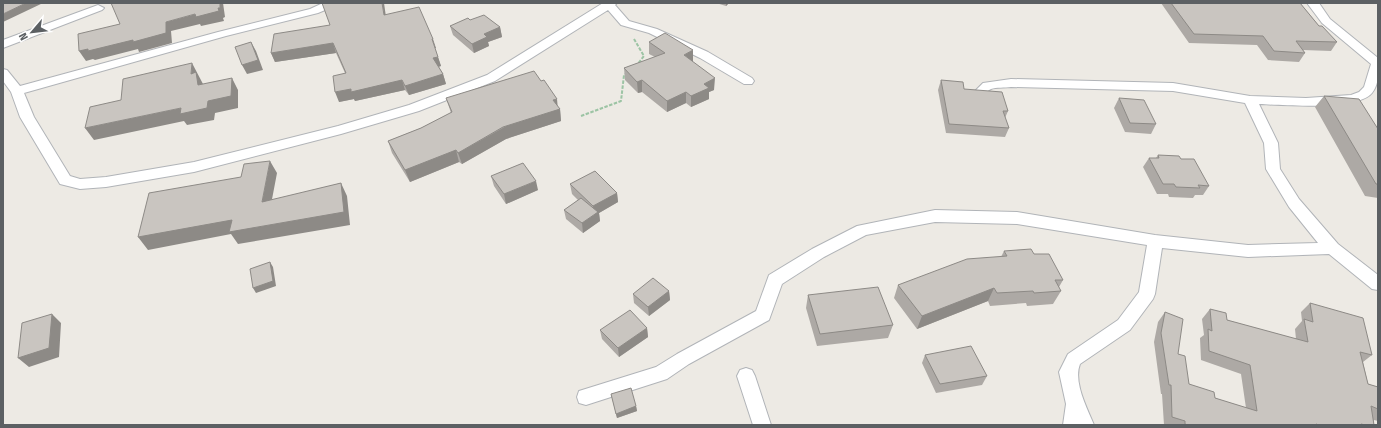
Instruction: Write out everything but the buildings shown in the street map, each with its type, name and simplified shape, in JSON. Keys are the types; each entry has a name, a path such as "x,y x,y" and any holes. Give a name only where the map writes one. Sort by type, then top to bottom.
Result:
{"street":[{"path":"17,91 222,34 314,11 333,3"},
{"path":"978,94 987,86 1012,83 1173,87 1250,100 1306,102 1358,98 1369,91 1377,63 1326,20 1313,3"},
{"path":"3,73 17,91 27,117 65,180 80,184 106,182 194,167 341,130 414,108 491,78 610,4 625,22 653,31 698,52 748,82"},
{"path":"3,44 98,8"},
{"path":"1250,100 1271,143 1273,169 1294,203 1332,248 1378,284"},
{"path":"586,397 662,373 683,359 763,315 775,280 818,253 862,230 935,216 1017,218 1155,241 1248,250 1332,248"},
{"path":"1085,425 1076,404 1068,372 1074,359 1124,325 1148,294 1155,241"},
{"path":"746,376 762,425"},
{"path":"1072,425 1076,404"}],"path":[{"path":"625,22 644,56 636,67"},
{"path":"581,116 621,101 624,75 630,71"}]}
